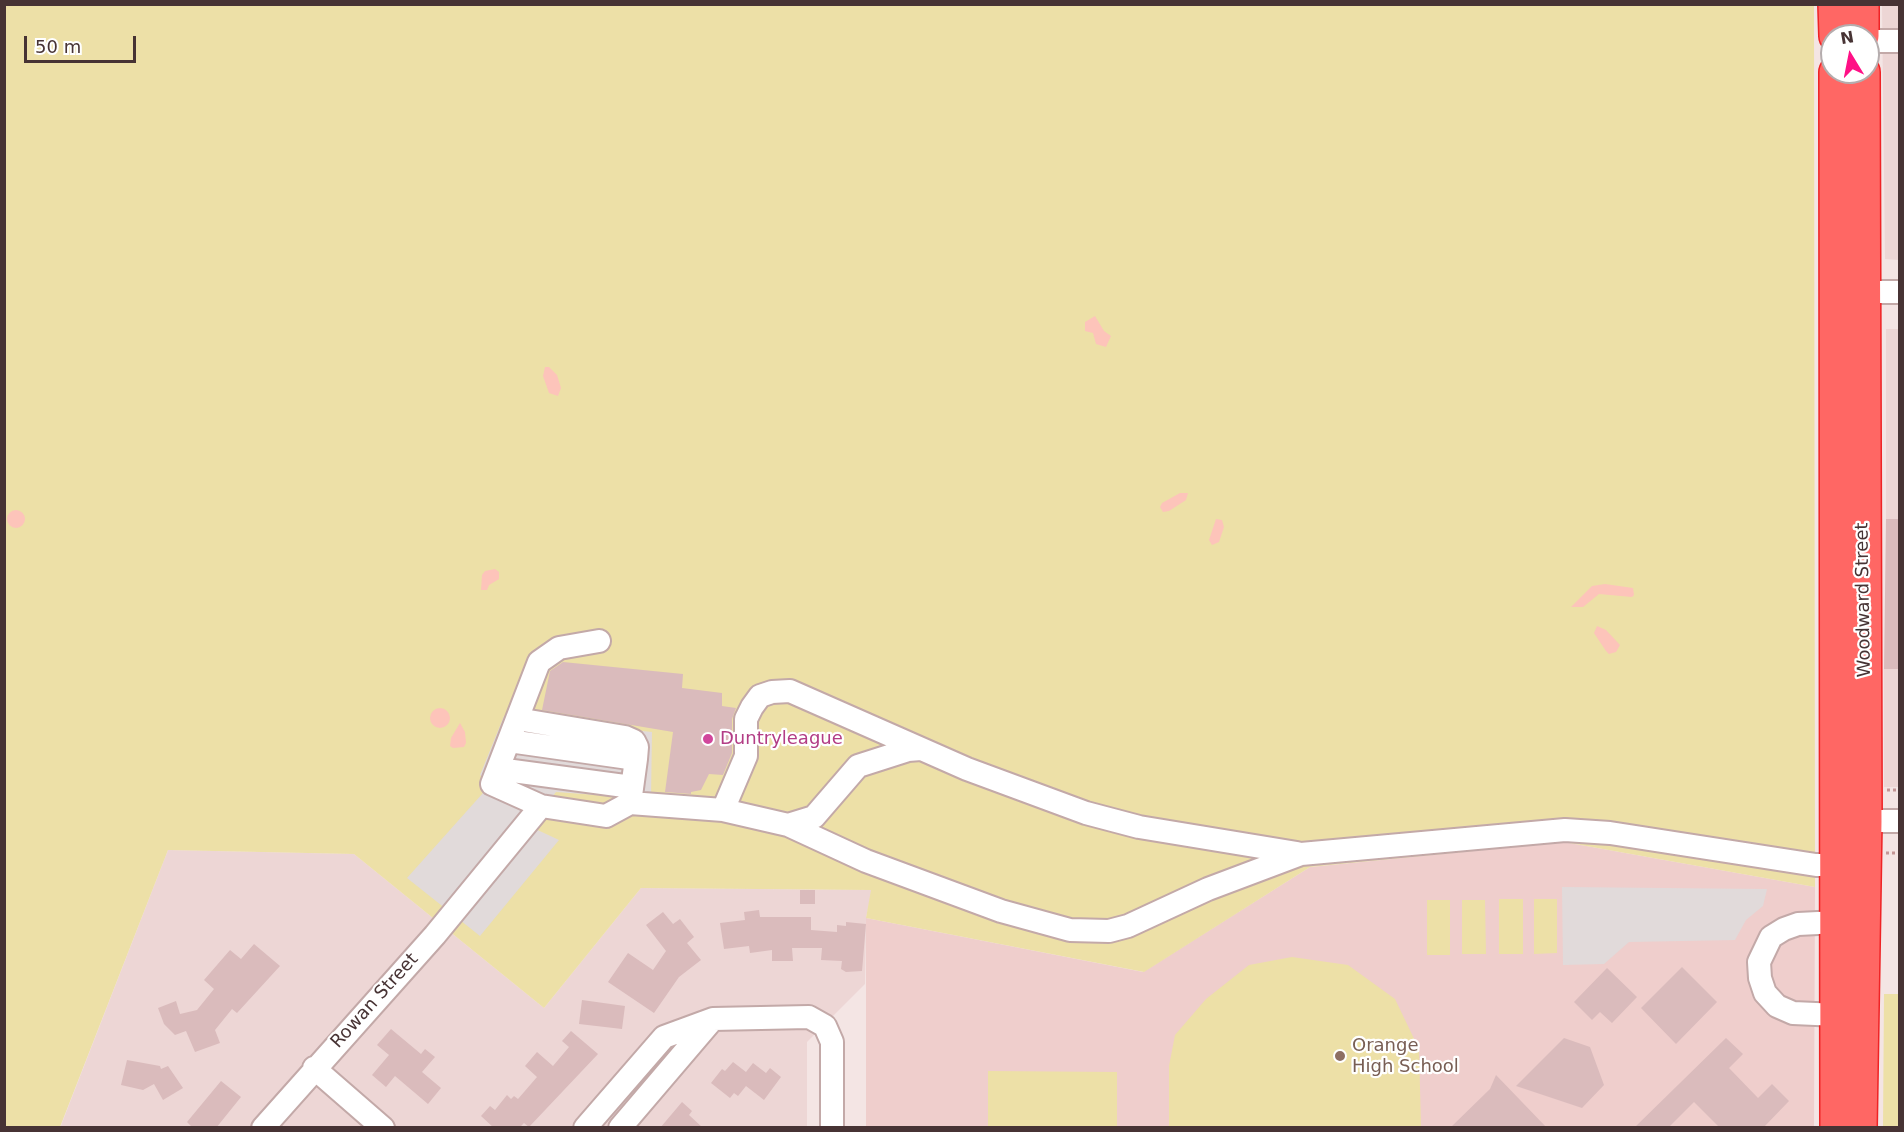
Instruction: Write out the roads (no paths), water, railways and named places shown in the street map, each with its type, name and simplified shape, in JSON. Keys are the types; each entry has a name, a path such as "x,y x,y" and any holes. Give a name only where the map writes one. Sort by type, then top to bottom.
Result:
{"highway":[{"path":"1835,4 1836,24"},
{"path":"1862,4 1862,24"},
{"name":"Woodward Street","path":"1837,84 1850,292 1865,616 1852,821 1838,864 1837,1128"},
{"name":"Woodward Street","path":"1860,1128 1852,821 1838,694 1850,292 1862,84"}],"street":[{"path":"1880,41 1899,40"},
{"path":"1850,292 1899,292"},
{"path":"1838,694 1853,625 1865,616"},
{"path":"517,719 625,737 634,741 637,747 631,795 606,816 541,806 492,784 509,741 517,719 539,662 560,648 599,641"},
{"path":"723,810 746,756 746,719 760,696 772,692 790,691 921,749 1086,813 1139,827 1301,854 1565,830 1610,833 1816,865 1838,864"},
{"path":"509,741 636,759"},
{"path":"788,825 814,817 858,766 908,750 921,749"},
{"path":"498,769 723,810 788,825 866,861 1001,911 1070,930 1096,932 1128,926 1208,889 1301,854"},
{"name":"Rowan Street","path":"263,1128 314,1068 435,935 541,806"},
{"path":"1852,821 1899,821"},
{"path":"1838,922 1798,924 1771,937 1760,962 1760,978 1765,993 1777,1006 1793,1013 1838,1015"},
{"path":"596,1124 663,1037 713,1019 808,1017 825,1026 832,1042 832,1128"},
{"path":"620,1128 713,1019"},
{"path":"314,1068 383,1128"}],"place":[{"name":"Duntryleague","path":"708,739"},
{"name":"Orange High School","path":"1340,1056"}]}
